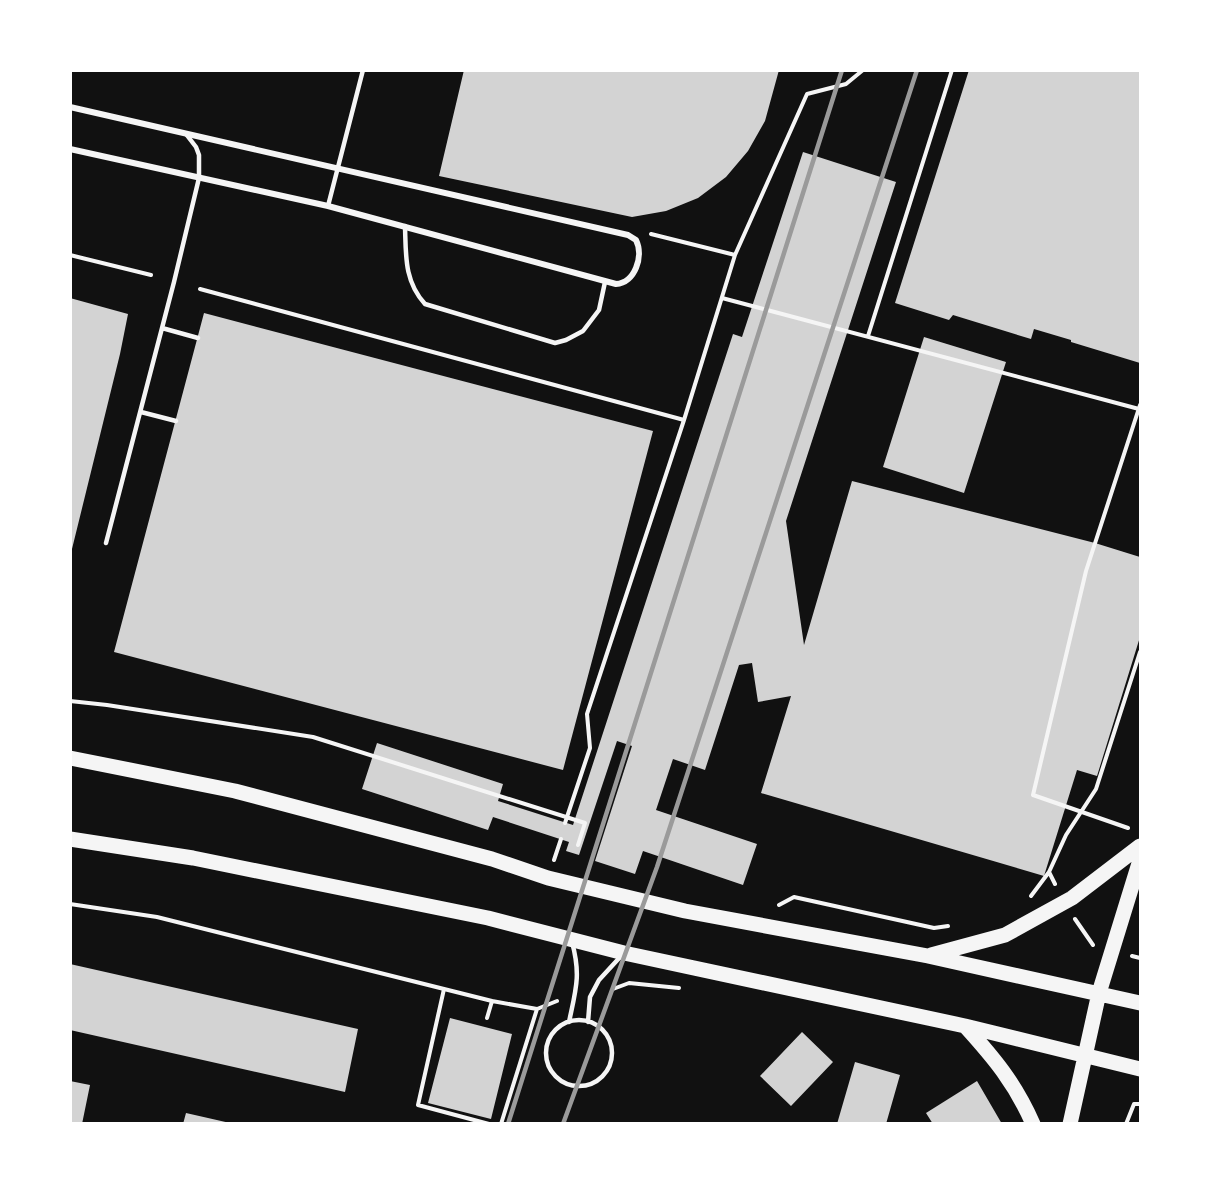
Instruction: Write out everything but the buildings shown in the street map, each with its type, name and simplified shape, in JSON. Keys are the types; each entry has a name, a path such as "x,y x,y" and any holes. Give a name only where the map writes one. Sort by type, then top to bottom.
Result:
{"main road":[{"path":"70,758 235,791 461,850 548,878 685,910 928,956 1140,1003"},
{"path":"70,839 205,861 488,918 624,953 965,1026 1140,1069"},
{"path":"928,956 1005,935 1063,902 1140,846"},
{"path":"1070,1124 1099,993 1140,860"},
{"path":"965,1026 992,1056 1020,1095 1033,1124"}],"street":[{"path":"70,107 633,237 639,244 639,251 635,271 631,278 623,284 605,282 328,206 70,149"}],"lane":[{"path":"328,206 363,70"},
{"path":"106,543 199,178 199,156 196,147 186,134"},
{"path":"405,226 409,281 417,296 425,304 504,329 555,343 566,340 583,331 599,309 605,282"},
{"path":"162,328 198,338"},
{"path":"141,412 176,421"},
{"path":"569,1022 578,981 578,964 572,939"},
{"path":"588,1022 590,997 599,980 624,953"},
{"path":"569,1022 588,1022 604,1031 610,1040 611,1062 599,1080 578,1086 559,1079 552,1071 547,1060 550,1039 562,1024 569,1022"}],"path":[{"path":"565,823 590,748 587,714 684,420 735,255 807,94 846,84 863,70"},
{"path":"868,336 952,70"},
{"path":"70,255 151,275"},
{"path":"200,289 684,420"},
{"path":"722,298 1140,407 1086,571 1033,795 1130,829"},
{"path":"1029,898 1049,872 1066,835 1096,789 1140,652"},
{"path":"70,701 313,737 585,823 578,845"},
{"path":"1049,872 1063,902 1094,945 1140,958"},
{"path":"779,905 794,897 934,928 955,925"},
{"path":"70,904 158,917 444,989 537,1009 501,1124"},
{"path":"590,997 629,983 682,989"},
{"path":"444,989 418,1106 489,1124"},
{"path":"487,1018 492,1000"},
{"path":"1126,1124 1134,1104 1140,1104"}],"railway":[{"path":"508,1124 842,70"},
{"path":"563,1124 657,867 917,70"}]}
